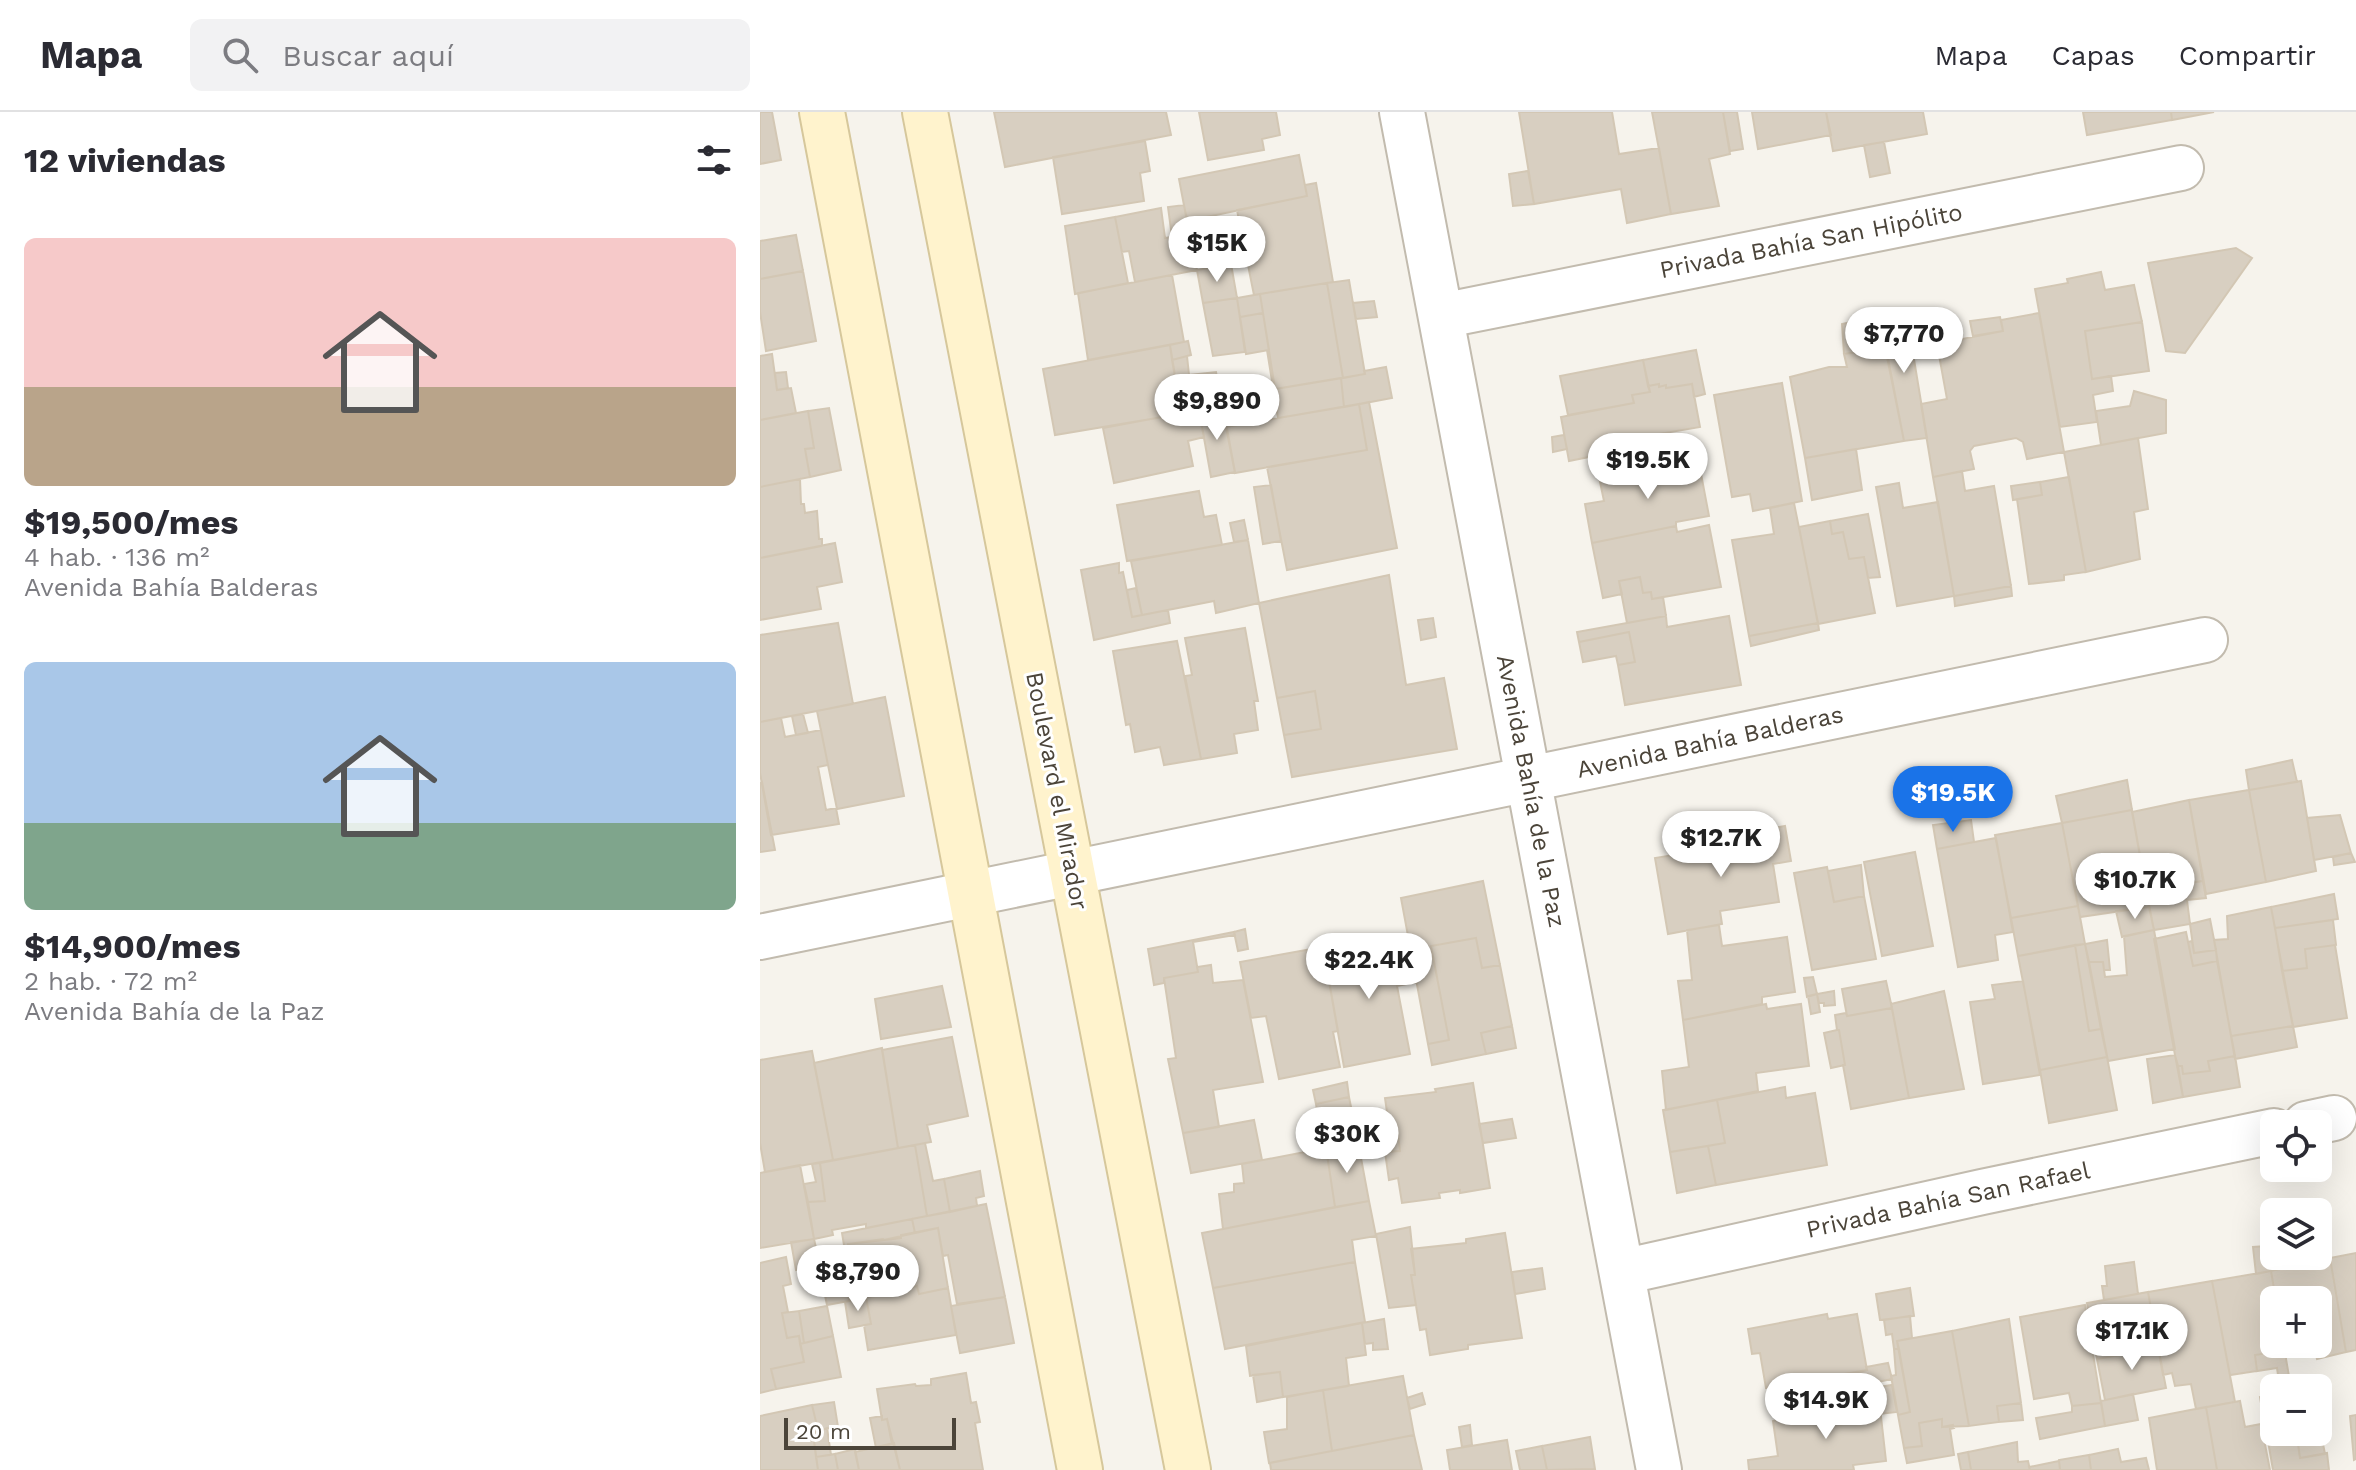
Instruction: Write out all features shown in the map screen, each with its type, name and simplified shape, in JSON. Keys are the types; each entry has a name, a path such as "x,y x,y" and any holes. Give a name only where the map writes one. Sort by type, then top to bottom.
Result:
{"main road":[{"path":"822,112 1080,1470"},
{"name":"Boulevard el Mirador","path":"925,112 1188,1470"}],"street":[{"name":"Avenida Bahía de la Paz","path":"1402,112 1659,1470"},
{"name":"Privada Bahía San Hipólito","path":"1441,316 2181,168"},
{"name":"Avenida Bahía Balderas","path":"760,937 2205,640"},
{"name":"Privada Bahía San Rafael","path":"1622,1272 2260,1134"}],"building":[{"path":"760,112 772,112 781,160 760,164"},
{"path":"994,112 1166,112 1171,135 1005,167"},
{"path":"1199,112 1276,112 1280,135 1262,139 1264,150 1208,160"},
{"path":"1519,112 1612,112 1619,154 1659,148 1671,214 1627,223 1621,189 1534,204"},
{"path":"1652,112 1723,112 1730,154 1709,159 1719,206 1671,214"},
{"path":"1723,112 1737,112 1743,149 1730,151"},
{"path":"1752,112 1826,112 1831,135 1758,149"},
{"path":"1826,112 1923,112 1927,134 1833,151"},
{"path":"2083,112 2171,112 2172,120 2087,135"},
{"path":"2171,112 2214,112 2172,120"},
{"path":"1145,141 1150,171 1140,173 1144,201 1062,214 1053,157"},
{"path":"1884,142 1890,173 1870,177 1864,145"},
{"path":"1299,155 1307,196 1187,221 1179,179"},
{"path":"1528,171 1534,204 1513,206 1509,174"},
{"path":"1316,183 1333,282 1254,295 1237,210 1307,196 1305,185"},
{"path":"1184,205 1197,270 1135,282 1129,251 1122,252 1115,217 1161,208 1165,238 1172,237 1168,207"},
{"path":"1115,217 1128,283 1075,294 1065,226"},
{"path":"796,235 803,271 760,279 760,241"},
{"path":"2236,248 2252,258 2185,353 2166,351 2148,263"},
{"path":"1231,264 1237,298 1203,303 1197,270"},
{"path":"803,271 816,341 766,351 760,312 760,279"},
{"path":"2101,272 2105,290 2134,285 2142,322 2085,331 2092,379 2111,376 2113,391 2093,395 2097,422 2060,427 2035,289 2068,283 2067,279"},
{"path":"1172,275 1184,342 1088,360 1078,293"},
{"path":"1349,280 1365,374 1343,378 1327,283"},
{"path":"1327,283 1343,378 1275,389 1260,294"},
{"path":"1260,294 1263,313 1240,317 1237,298"},
{"path":"1237,298 1245,352 1213,356 1203,303"},
{"path":"1374,301 1377,317 1356,319 1353,303"},
{"path":"1906,311 1927,438 1904,441 1880,317"},
{"path":"1263,313 1269,350 1246,354 1240,317"},
{"path":"2039,313 2064,452 2027,459 2023,442 2016,438 1974,446 1970,451 1974,469 1933,477 1921,404 1947,399 1937,344 2003,331 2001,320"},
{"path":"2000,317 2003,331 1973,336 1970,321"},
{"path":"1856,321 1860,352 1844,354 1842,324"},
{"path":"2142,322 2149,371 2092,379 2085,331"},
{"path":"1188,341 1191,355 1172,360 1170,345"},
{"path":"1170,345 1176,382 1187,381 1186,376 1189,375 1216,372 1223,407 1055,435 1043,369"},
{"path":"1885,347 1904,441 1805,458 1790,377 1829,367 1847,367 1844,354"},
{"path":"1267,350 1275,389 1341,378 1344,407 1278,418"},
{"path":"1696,350 1705,394 1694,397 1692,384 1666,388 1666,385 1659,387 1659,384 1648,386 1643,360"},
{"path":"772,354 777,390 791,388 796,413 760,420 760,356"},
{"path":"1187,356 1187,381 1176,382 1172,360"},
{"path":"1643,360 1650,392 1632,395 1634,403 1568,415 1560,376"},
{"path":"1386,367 1392,398 1344,407 1341,378"},
{"path":"786,372 788,388 777,390 775,373"},
{"path":"1782,383 1802,501 1753,511 1750,494 1732,497 1714,395"},
{"path":"1659,384 1659,387 1666,385 1666,388 1692,384 1700,427 1618,441 1619,451 1569,461 1561,417 1634,403 1632,395 1650,392 1648,386"},
{"path":"2134,391 2166,400 2166,433 2101,445 2096,411 2130,406"},
{"path":"1369,402 1397,548 1287,570 1267,467 1367,450 1359,404"},
{"path":"1359,404 1367,450 1235,473 1226,427"},
{"path":"1223,407 1235,472 1211,477 1199,410"},
{"path":"829,408 841,470 810,477 805,449 814,448 808,411"},
{"path":"1199,410 1204,437 1188,441 1193,466 1114,483 1103,428"},
{"path":"808,411 814,448 805,449 810,477 760,487 760,420"},
{"path":"1564,435 1567,449 1553,452 1552,437"},
{"path":"2138,438 2148,509 2134,512 2140,559 2086,572 2064,452"},
{"path":"1856,449 1862,490 1812,500 1805,458"},
{"path":"1698,458 1709,516 1592,543 1585,504 1604,501 1599,477"},
{"path":"1962,471 1965,491 1994,486 2011,586 1954,596 1933,477"},
{"path":"2069,477 2086,572 2064,575 2064,580 2029,584 2017,499 2042,495 2040,482"},
{"path":"800,479 801,504 804,504 805,513 817,511 822,546 760,558 760,487"},
{"path":"2040,482 2042,495 2013,500 2011,486"},
{"path":"1899,483 1903,508 1938,502 1954,596 1897,606 1876,487"},
{"path":"1271,485 1281,541 1263,544 1254,487"},
{"path":"1199,491 1204,517 1216,515 1222,545 1127,561 1117,505"},
{"path":"1794,503 1818,623 1749,636 1732,540 1774,534 1770,508"},
{"path":"1868,514 1880,577 1868,578 1864,557 1849,559 1843,532 1832,534 1830,521"},
{"path":"1244,520 1248,540 1234,542 1230,523"},
{"path":"1830,521 1832,534 1843,532 1849,559 1864,557 1875,613 1818,624 1799,527"},
{"path":"1709,525 1721,587 1652,599 1651,592 1643,593 1640,577 1619,581 1622,594 1603,598 1592,543 1676,526 1677,532"},
{"path":"1248,540 1259,603 1216,613 1214,601 1142,615 1131,561"},
{"path":"835,543 842,582 817,587 821,609 760,620 760,558"},
{"path":"1119,563 1132,617 1168,610 1170,623 1094,640 1081,570"},
{"path":"1389,575 1406,685 1444,678 1457,749 1292,777 1284,735 1321,729 1315,691 1277,698 1259,603"},
{"path":"1640,577 1643,593 1651,592 1652,599 1663,597 1666,616 1627,623 1619,581"},
{"path":"2011,586 2012,596 1955,606 1954,596"},
{"path":"1136,588 1142,615 1132,617 1127,590"},
{"path":"1666,616 1667,627 1729,616 1741,685 1625,705 1618,665 1635,662 1629,632 1579,642 1577,632"},
{"path":"1433,618 1436,637 1421,640 1418,620"},
{"path":"838,623 853,704 760,722 760,635"},
{"path":"1818,623 1819,630 1751,646 1749,636"},
{"path":"1245,628 1258,701 1254,701 1258,730 1234,734 1237,753 1201,759 1185,676 1192,675 1185,638"},
{"path":"1629,632 1635,662 1618,665 1616,656 1583,662 1579,642"},
{"path":"1177,641 1201,759 1164,765 1160,747 1135,752 1130,724 1126,725 1113,651"},
{"path":"1315,691 1321,729 1284,735 1277,698"},
{"path":"885,697 904,796 837,809 817,711"},
{"path":"803,714 808,733 796,735 792,716"},
{"path":"781,718 785,737 821,730 828,765 818,767 826,810 836,808 839,824 771,835 760,773 760,722"},
{"path":"2292,760 2297,782 2249,790 2246,770"},
{"path":"2127,780 2132,810 2062,823 2056,796"},
{"path":"2301,781 2316,871 2266,882 2249,790"},
{"path":"760,783 775,850 760,852"},
{"path":"2249,790 2266,882 2206,894 2189,800"},
{"path":"2189,800 2203,881 2175,885 2176,896 2148,900 2132,812"},
{"path":"2132,810 2149,907 2080,917 2062,823"},
{"path":"2340,815 2351,853 2314,860 2307,818"},
{"path":"1971,820 1974,842 1937,849 1933,825"},
{"path":"2062,823 2078,906 2011,918 1995,835"},
{"path":"1785,826 1791,861 1773,864 1779,902 1720,911 1722,924 1668,934 1655,858 1729,846 1727,836"},
{"path":"1996,838 2013,932 1995,935 1998,960 1958,967 1937,849"},
{"path":"1915,852 1933,946 1882,956 1864,862"},
{"path":"2351,853 2355,862 2334,865 2333,857"},
{"path":"1861,865 1864,896 1834,902 1828,871"},
{"path":"1827,867 1834,902 1864,896 1876,959 1812,970 1794,873"},
{"path":"1483,881 1500,965 1482,968 1476,938 1431,946 1449,1040 1428,1044 1401,898"},
{"path":"2203,881 2206,898 2187,900 2190,924 2154,930 2148,900 2176,896 2175,885"},
{"path":"2334,894 2338,919 2275,928 2271,907"},
{"path":"2078,906 2085,944 2018,956 2011,918"},
{"path":"2149,907 2154,930 2122,937 2116,911"},
{"path":"2271,907 2293,1026 2231,1036 2214,940 2228,939 2227,916"},
{"path":"2210,919 2216,950 2194,953 2190,924"},
{"path":"2333,920 2336,945 2305,949 2307,968 2282,971 2275,928"},
{"path":"1719,925 1722,946 1787,937 1795,992 1762,997 1762,1004 1683,1020 1678,981 1692,980 1687,930"},
{"path":"1245,929 1248,949 1238,951 1234,932"},
{"path":"2154,930 2175,1049 2108,1061 2089,962 2103,962 2105,977 2127,975 2124,936"},
{"path":"1234,932 1235,935 1193,942 1198,972 1164,978 1164,983 1154,985 1148,949"},
{"path":"2186,932 2193,966 2217,961 2235,1056 2208,1061 2210,1071 2183,1074 2175,1055 2154,939"},
{"path":"1476,938 1482,968 1500,965 1512,1026 1481,1033 1486,1054 1432,1065 1428,1044 1449,1040 1431,946"},
{"path":"2107,940 2110,970 2104,970 2103,962 2089,962 2085,944"},
{"path":"1364,941 1366,954 1410,946 1417,982 1397,986 1410,1054 1344,1067 1323,947"},
{"path":"2192,941 2194,953 2216,950 2217,961 2193,966 2188,942"},
{"path":"2085,944 2101,1029 2089,1031 2075,945"},
{"path":"2075,945 2089,1031 2101,1029 2107,1057 2040,1070 2018,956"},
{"path":"2335,945 2347,1018 2293,1027 2282,971 2307,968 2305,949"},
{"path":"1323,947 1338,1031 1333,1032 1340,1067 1279,1079 1266,1016 1251,1018 1240,962"},
{"path":"1211,965 1213,983 1243,980 1263,1082 1213,1090 1219,1127 1183,1133 1168,1059 1176,1058 1164,978 1198,972 1197,967"},
{"path":"1813,977 1817,994 1807,997 1804,978"},
{"path":"1886,981 1892,1008 1847,1016 1842,989"},
{"path":"2023,981 2040,1075 1983,1084 1970,1002 1995,999 1992,985"},
{"path":"942,986 951,1027 881,1039 875,999"},
{"path":"1834,991 1835,1005 1819,1003 1817,994"},
{"path":"1944,991 1964,1089 1909,1098 1891,1004"},
{"path":"1817,994 1820,1012 1811,1014 1808,996"},
{"path":"1766,1004 1767,1009 1801,1004 1809,1066 1756,1073 1758,1091 1666,1110 1662,1071 1689,1067 1683,1020"},
{"path":"1892,1008 1909,1098 1851,1109 1835,1015 1846,1013 1847,1016"},
{"path":"1512,1026 1516,1048 1486,1054 1481,1033"},
{"path":"2293,1026 2297,1047 2235,1059 2231,1036"},
{"path":"1839,1030 1845,1065 1831,1068 1824,1033"},
{"path":"952,1037 968,1116 927,1125 931,1142 898,1148 882,1050"},
{"path":"882,1048 898,1148 833,1160 814,1063"},
{"path":"812,1051 833,1160 765,1172 760,1143 760,1060"},
{"path":"2175,1055 2183,1097 2153,1103 2147,1059"},
{"path":"2235,1056 2240,1087 2183,1097 2178,1066 2182,1066 2183,1074 2210,1071 2208,1061"},
{"path":"2107,1057 2117,1110 2049,1123 2040,1070"},
{"path":"1347,1082 1349,1097 1316,1104 1313,1090"},
{"path":"1473,1083 1490,1188 1439,1193 1440,1198 1402,1203 1398,1178 1389,1180 1385,1152 1400,1151 1397,1126 1389,1126 1385,1098 1436,1092 1435,1089"},
{"path":"1785,1087 1786,1098 1815,1093 1827,1165 1716,1185 1708,1146 1725,1143 1717,1100"},
{"path":"1349,1097 1358,1142 1323,1148 1316,1104"},
{"path":"1717,1100 1725,1143 1670,1152 1663,1110"},
{"path":"1512,1119 1516,1138 1483,1143 1479,1124"},
{"path":"1254,1120 1262,1160 1191,1173 1183,1133"},
{"path":"1397,1126 1400,1151 1385,1152 1381,1128"},
{"path":"1358,1142 1369,1201 1335,1207 1326,1148"},
{"path":"925,1143 933,1181 944,1179 950,1212 927,1216 915,1145"},
{"path":"915,1145 927,1216 866,1228 866,1224 832,1230 833,1235 814,1239 808,1202 825,1201 820,1163"},
{"path":"1708,1146 1716,1185 1677,1193 1670,1152"},
{"path":"1326,1148 1335,1207 1223,1229 1219,1194 1234,1192 1234,1184 1244,1183 1242,1164"},
{"path":"820,1163 825,1201 808,1202 804,1184 816,1182 812,1164"},
{"path":"800,1165 814,1239 760,1248 760,1173"},
{"path":"980,1171 984,1196 976,1198 977,1206 950,1212 944,1179"},
{"path":"1369,1201 1376,1236 1352,1240 1355,1262 1213,1288 1202,1233"},
{"path":"986,1204 1005,1297 957,1304 948,1255 943,1256 938,1228 915,1233 912,1219"},
{"path":"912,1219 915,1233 848,1244 849,1251 845,1251 842,1233"},
{"path":"1410,1227 1415,1275 1411,1275 1416,1305 1389,1308 1376,1234"},
{"path":"938,1228 948,1288 919,1294 917,1286 864,1298 861,1275 853,1275 848,1244 901,1238 901,1235"},
{"path":"1505,1233 1522,1338 1468,1345 1468,1349 1430,1355 1426,1329 1420,1330 1411,1275 1415,1275 1411,1249 1466,1243 1466,1239"},
{"path":"814,1239 820,1266 796,1270 791,1242"},
{"path":"2260,1246 2260,1270 2271,1271 2256,1274 2253,1247"},
{"path":"2356,1253 2356,1350 2346,1352 2332,1258"},
{"path":"786,1257 791,1284 783,1286 788,1312 782,1313 787,1338 799,1336 804,1362 771,1369 776,1389 760,1393 760,1263"},
{"path":"1355,1262 1365,1322 1225,1349 1213,1288"},
{"path":"2134,1262 2138,1294 2104,1300 2102,1286 2107,1286 2105,1266"},
{"path":"1542,1268 1545,1289 1515,1294 1512,1272"},
{"path":"2332,1270 2346,1352 2332,1355 2332,1286 2274,1286 2271,1271"},
{"path":"2271,1271 2274,1286 2260,1286 2260,1354 2255,1355 2257,1371 2230,1375 2212,1281"},
{"path":"853,1272 853,1275 846,1276 849,1301 827,1305 821,1276"},
{"path":"861,1275 864,1298 849,1301 846,1276"},
{"path":"2212,1281 2235,1402 2196,1409 2191,1384 2175,1386 2172,1373 2163,1375 2148,1292"},
{"path":"917,1286 919,1294 948,1288 956,1335 868,1350 864,1325 871,1324 866,1297"},
{"path":"1910,1288 1914,1316 1880,1320 1876,1294"},
{"path":"2148,1292 2154,1325 2130,1329 2131,1337 2094,1344 2087,1303"},
{"path":"866,1297 871,1324 849,1328 845,1302"},
{"path":"1005,1297 1014,1343 960,1353 951,1306"},
{"path":"2085,1305 2101,1403 2072,1406 2069,1393 2034,1399 2020,1317"},
{"path":"827,1306 833,1336 804,1343 799,1311"},
{"path":"799,1311 804,1343 800,1344 799,1336 787,1338 782,1313"},
{"path":"1827,1314 1828,1319 1857,1314 1867,1370 1766,1388 1760,1353 1752,1354 1748,1329"},
{"path":"1910,1316 1912,1338 1897,1341 1899,1349 1894,1349 1892,1334 1886,1335 1884,1320"},
{"path":"1384,1319 1388,1349 1373,1350 1373,1343 1365,1344 1362,1323"},
{"path":"2009,1319 2021,1403 1997,1406 1999,1422 1969,1426 1952,1331"},
{"path":"1362,1323 1366,1355 1346,1358 1349,1386 1283,1397 1280,1372 1250,1376 1246,1346"},
{"path":"2154,1325 2157,1341 2135,1345 2137,1352 2097,1359 2094,1344 2131,1337 2130,1329"},
{"path":"1952,1331 1969,1426 1942,1427 1942,1419 1919,1423 1922,1446 1904,1448 1898,1415 1910,1412 1897,1341"},
{"path":"833,1336 841,1377 776,1389 771,1369 804,1362 800,1344"},
{"path":"2157,1341 2166,1388 2105,1400 2097,1359 2137,1352 2135,1345"},
{"path":"1894,1349 1899,1349 1910,1412 1898,1415 1891,1376 1896,1375"},
{"path":"2260,1354 2260,1358 2286,1358 2289,1374 2278,1374 2277,1368 2257,1371 2255,1355"},
{"path":"1888,1363 1892,1379 1863,1385 1860,1372 1867,1370 1866,1367"},
{"path":"1280,1372 1283,1397 1257,1402 1253,1375"},
{"path":"966,1373 971,1403 976,1402 980,1422 975,1423 983,1470 900,1470 887,1419 882,1420 877,1389 931,1385 931,1379"},
{"path":"1403,1376 1414,1435 1332,1451 1323,1390"},
{"path":"1892,1385 1897,1412 1880,1414 1880,1408 1835,1417 1836,1421 1831,1422 1827,1395"},
{"path":"1323,1390 1332,1451 1269,1463 1264,1432 1287,1429 1287,1397"},
{"path":"1422,1393 1425,1404 1410,1409 1407,1398"},
{"path":"2133,1394 2138,1420 2105,1426 2101,1401"},
{"path":"1827,1395 1831,1422 1836,1421 1835,1417 1880,1408 1886,1461 1853,1465 1854,1470 1749,1470 1748,1460 1778,1456 1773,1421 1806,1415 1804,1409 1823,1406 1821,1396"},
{"path":"2240,1401 2245,1427 2260,1424 2260,1446 2265,1446 2270,1470 2217,1470 2206,1407"},
{"path":"834,1402 838,1427 818,1430 812,1405"},
{"path":"2021,1403 2023,1420 1999,1422 1997,1406"},
{"path":"2101,1403 2105,1426 2040,1439 2036,1418 2072,1412 2072,1406"},
{"path":"812,1405 818,1430 818,1433 813,1433 818,1470 760,1470 760,1416"},
{"path":"2206,1407 2217,1470 2157,1470 2149,1418"},
{"path":"2356,1415 2356,1459 2354,1460 2350,1416"},
{"path":"882,1416 882,1420 887,1419 892,1444 876,1448 870,1418"},
{"path":"1942,1419 1942,1427 1953,1425 1954,1428 1950,1429 1954,1455 1907,1463 1904,1448 1922,1446 1919,1423"},
{"path":"1470,1425 1472,1445 1462,1447 1459,1427"},
{"path":"827,1428 831,1455 816,1457 813,1433"},
{"path":"1414,1435 1422,1470 1271,1470 1270,1463"},
{"path":"1590,1437 1595,1469 1547,1470 1542,1446"},
{"path":"1507,1440 1512,1470 1450,1470 1447,1450"},
{"path":"2017,1442 2018,1462 2028,1461 2030,1470 1971,1470 1968,1452"},
{"path":"894,1443 900,1470 859,1470 855,1452"},
{"path":"1542,1446 1547,1470 1520,1470 1516,1451"},
{"path":"2269,1446 2298,1446 2300,1458 2327,1453 2329,1470 2273,1470"},
{"path":"2298,1446 2323,1446 2325,1454 2300,1458"},
{"path":"855,1449 859,1470 838,1470 835,1454"},
{"path":"2118,1449 2121,1462 2146,1458 2149,1470 2091,1470 2089,1455"},
{"path":"1968,1452 1971,1470 1961,1470 1958,1454"},
{"path":"835,1454 838,1470 818,1470 816,1457"},
{"path":"2089,1455 2091,1470 2060,1470 2059,1460"},
{"path":"2059,1461 2060,1470 2030,1470 2029,1467"}]}
